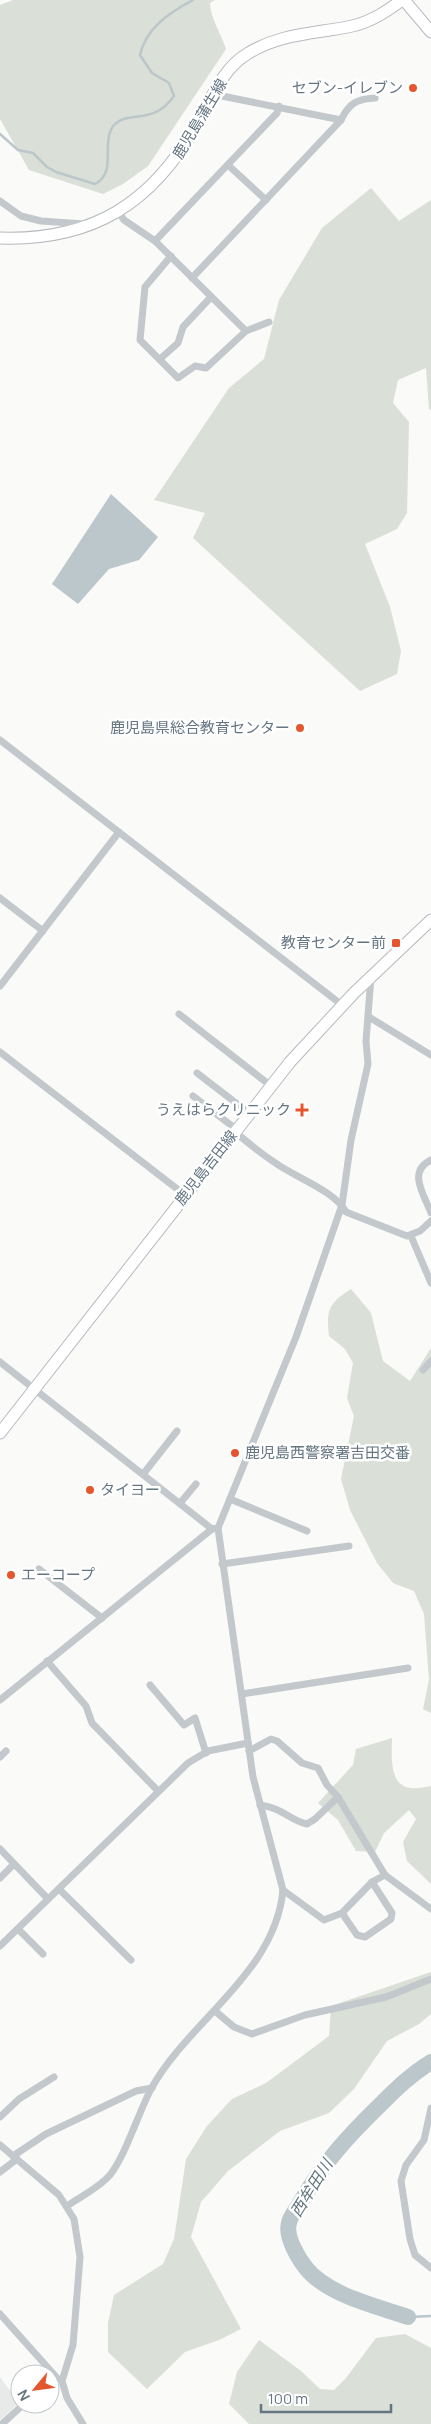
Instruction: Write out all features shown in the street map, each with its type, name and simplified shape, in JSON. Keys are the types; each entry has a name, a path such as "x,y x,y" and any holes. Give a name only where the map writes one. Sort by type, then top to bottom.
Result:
{"main road":[{"path":"403,0 431,32"},
{"name":"鹿児島蒲生線","path":"0,238 44,238 91,224 118,211 145,192 173,164 212,94 232,67 245,55 263,44 278,38 353,26 386,12 403,0"},
{"name":"鹿児島吉田線","path":"0,1433 271,1086 342,1005 431,920"}],"street":[{"path":"212,94 341,120"},
{"path":"192,278 341,120 347,108 363,100 375,98"},
{"path":"155,241 278,113 279,106"},
{"path":"228,165 266,200"},
{"path":"0,202 21,216 40,221 91,224"},
{"path":"118,211 124,220 155,241 246,331"},
{"path":"171,256 145,287 140,340 178,378 195,366 206,368 246,331 270,322"},
{"path":"160,359 178,343 183,327 211,297"},
{"path":"0,740 342,1005"},
{"path":"2,981 119,832"},
{"path":"0,898 43,931"},
{"path":"0,1700 215,1529 230,1499 296,1337 342,1205 351,1140 368,1064 366,1041 371,977"},
{"path":"180,1014 271,1086"},
{"path":"369,1017 431,1055"},
{"path":"0,1052 185,1195"},
{"path":"197,1073 249,1113"},
{"path":"193,1096 273,1162 322,1190 342,1205 346,1212 411,1236 431,1283"},
{"path":"431,1160 419,1169 417,1176 431,1213"},
{"path":"411,1236 431,1222"},
{"path":"423,1370 431,1361"},
{"path":"0,1362 215,1529 242,1694 249,1751 260,1805 283,1890 277,1925 258,1958 215,2011 177,2053 152,2088 110,2175 67,2206"},
{"path":"144,1474 177,1431"},
{"path":"180,1502 196,1484"},
{"path":"230,1499 306,1531"},
{"path":"222,1564 349,1546"},
{"path":"39,1569 102,1618"},
{"path":"47,1661 86,1706 92,1723 158,1791"},
{"path":"242,1694 408,1668"},
{"path":"150,1685 184,1725 195,1718 206,1753"},
{"path":"249,1751 272,1740 277,1741 302,1763 318,1768 338,1797 385,1875 431,1909"},
{"path":"0,1946 188,1763 206,1753 248,1743"},
{"path":"0,1757 6,1751"},
{"path":"260,1805 273,1807 297,1821 307,1824 338,1797"},
{"path":"0,1849 48,1899"},
{"path":"0,1878 14,1864"},
{"path":"283,1890 324,1920 342,1913 372,1882 385,1875"},
{"path":"342,1913 357,1935 365,1937 391,1919 392,1913 372,1882"},
{"path":"59,1889 131,1960"},
{"path":"18,1929 43,1954"},
{"path":"215,2011 234,2027 252,2034 305,2015 386,1997 431,1979"},
{"path":"0,2117 19,2099 54,2077"},
{"path":"0,2172 15,2157 46,2134 136,2091 152,2088"},
{"path":"431,2108 424,2140 406,2165 401,2181 410,2238 415,2255 431,2268"},
{"path":"0,2145 50,2185 67,2206 74,2219 80,2256 73,2345 60,2378 63,2389 83,2424"},
{"path":"0,2314 47,2364"},
{"path":"2,2424 13,2414"}],"shaded area":[{"path":"13,0 215,0 210,3 210,8 226,49 148,166 123,184 103,194 29,170 0,119 0,5"},
{"path":"371,188 399,221 431,200 431,410 429,409 426,368 398,380 393,403 409,422 407,513 397,529 365,544 390,607 401,651 397,674 360,691 193,538 205,513 154,500 229,388 264,359 279,300 322,228"},
{"path":"111,494 158,537 139,560 109,569 78,604 52,584"},
{"path":"351,1289 371,1313 383,1361 410,1381 431,1348 431,1713 423,1709 429,1680 424,1614 414,1591 393,1583 377,1563 350,1510 341,1479 354,1416 347,1398 353,1363 345,1349 329,1336 328,1320 334,1303"},
{"path":"392,1738 393,1768 398,1782 411,1788 431,1786 431,1884 407,1861 403,1842 416,1819 409,1810 384,1833 375,1852 356,1851 338,1820 318,1803 353,1765 356,1749"},
{"path":"431,1972 431,2014 419,2024 387,2041 354,2089 329,2113 280,2131 228,2171 201,2202 191,2237 241,2329 219,2340 185,2352 147,2389 108,2352 108,2323 114,2295 163,2264 174,2239 186,2159 207,2126 232,2099 266,2083 329,2036 331,2006"},
{"path":"405,2334 431,2348 431,2424 249,2424 229,2404 237,2372 259,2340 301,2371 320,2389 334,2390 346,2378 376,2338"},
{"path":"0,2377 10,2391 10,2411 0,2420"}],"waterway":[{"path":"0,134 18,150 33,153 47,167 56,172 95,184 102,179 106,172 108,140 114,125 120,120 149,115 166,105 174,96 169,83 152,73 140,55 143,45 153,29 175,10 193,0"},
{"name":"西牟田川","path":"408,2317 368,2304 326,2286 306,2268 296,2253 288,2228 292,2215 317,2176 336,2152 397,2088 431,2062"},
{"path":"408,2317 431,2316"}],"place":[{"name":"セブン-イレブン","path":"413,88"},
{"name":"鹿児島県総合教育センター","path":"300,728"},
{"name":"教育センター前","path":"396,943"},
{"name":"うえはらクリニック","path":"302,1110"},
{"name":"鹿児島西警察署吉田交番","path":"235,1453"},
{"name":"タイヨー","path":"90,1490"},
{"name":"エーコープ","path":"11,1575"}]}
